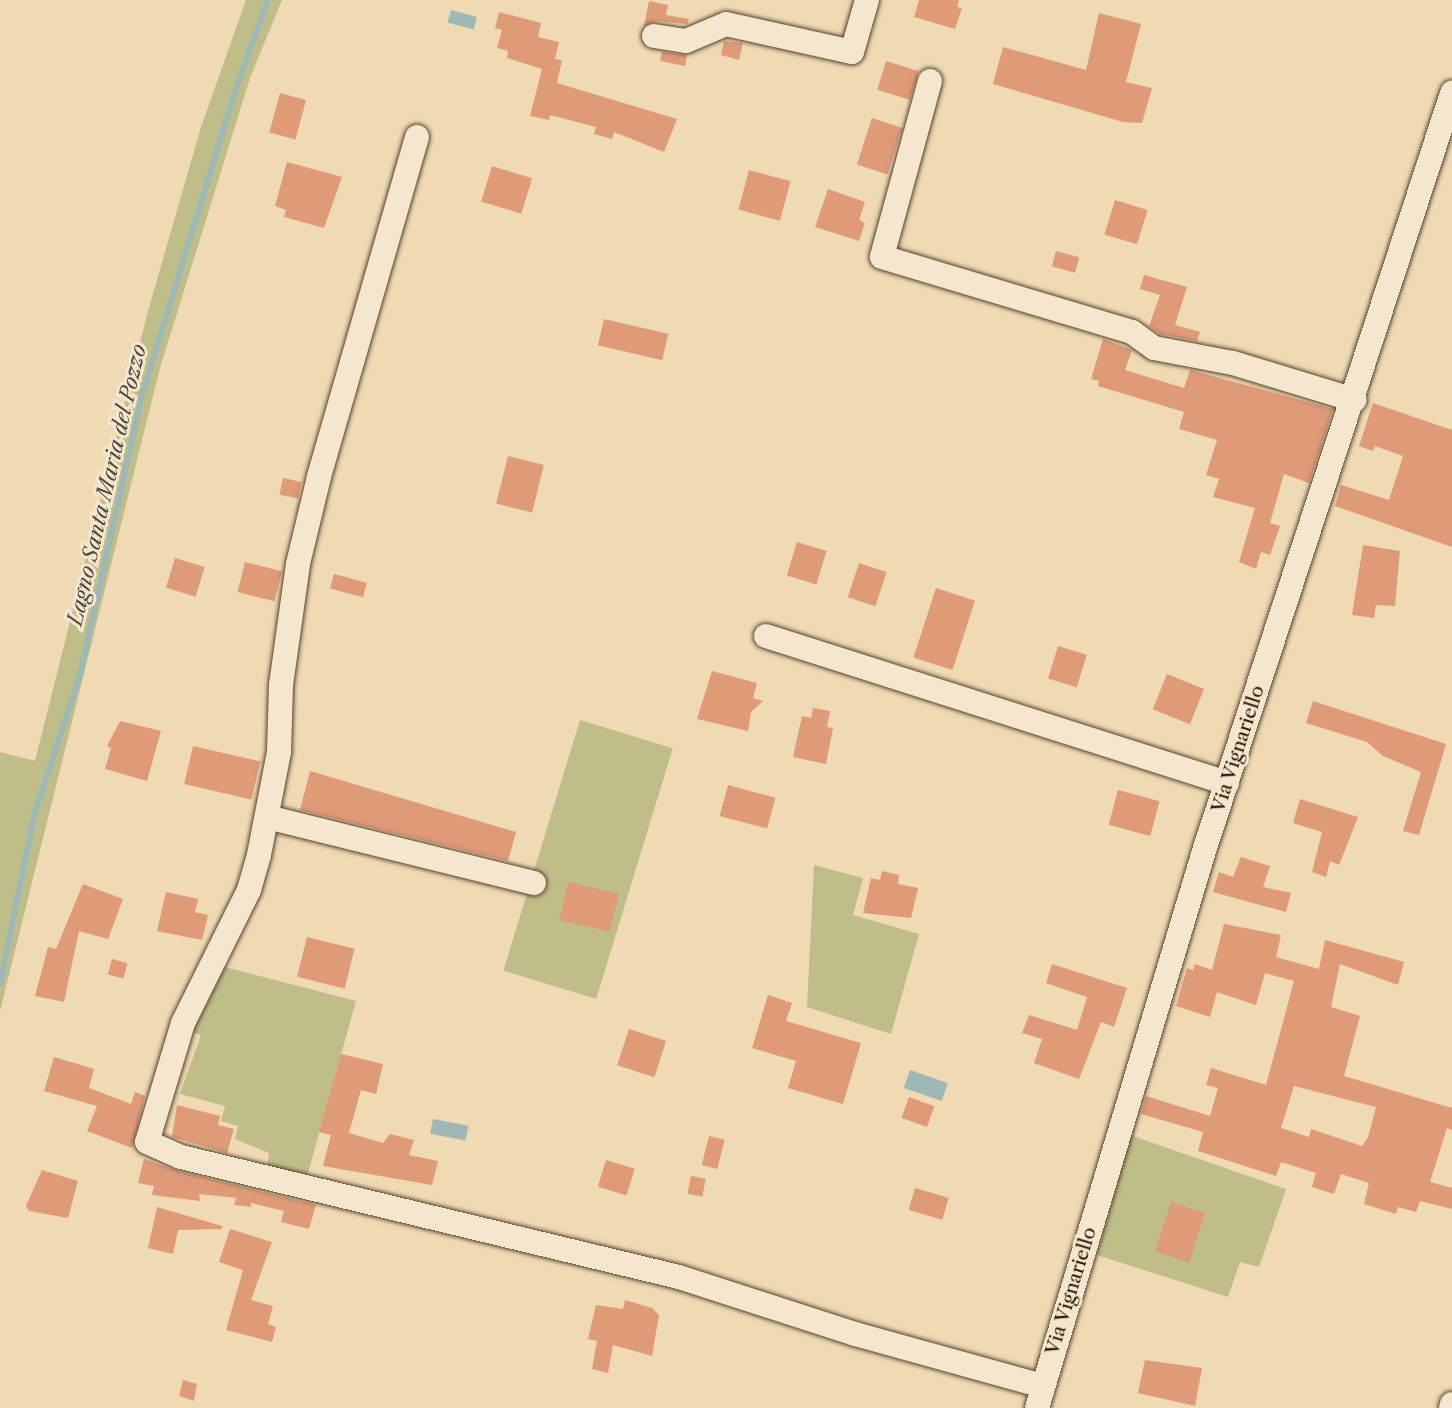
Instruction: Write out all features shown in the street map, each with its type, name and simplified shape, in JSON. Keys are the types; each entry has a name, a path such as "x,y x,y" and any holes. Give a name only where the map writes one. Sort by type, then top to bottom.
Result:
{"street":[{"path":"654,36 686,41 726,24 852,52 867,0"},
{"path":"930,81 882,257 1132,332 1154,348 1233,363 1354,400"},
{"name":"Via Vignariello","path":"1040,1397 1227,783 1452,93"},
{"path":"417,137 322,464 298,564 281,685 279,752 249,890 176,1043 147,1131 147,1142 153,1147 679,1277 1040,1397"},
{"path":"766,636 1227,783"},
{"path":"267,817 534,883"}],"shaded area":[{"path":"246,0 282,0 250,78 160,368 0,1011 0,752 35,761 148,311 201,127"},
{"path":"580,720 673,748 596,999 503,971"},
{"path":"814,865 863,878 853,915 919,934 891,1034 807,1007"},
{"path":"217,965 356,1001 306,1180 267,1169 269,1153 235,1139 238,1126 221,1121 225,1106 180,1094 201,1035 189,1031"},
{"path":"1130,1135 1286,1189 1259,1267 1240,1262 1228,1297 1097,1255"}],"water":[{"path":"451,10 477,17 474,30 448,23"},
{"path":"910,1070 948,1083 942,1101 904,1088"},
{"path":"433,1119 468,1126 465,1141 430,1134"}],"building":[{"path":"919,0 959,0 957,7 962,8 955,29 914,17"},
{"path":"649,1 668,5 666,15 689,19 687,24 656,21 644,26"},
{"path":"499,12 541,23 538,37 559,42 555,59 562,60 557,83 677,119 664,152 614,132 612,139 594,134 596,127 550,115 549,120 530,116 542,69 507,58 508,51 497,48 502,30 495,28"},
{"path":"1099,13 1141,24 1126,82 1152,88 1142,123 1123,122 993,84 1003,47 1086,70"},
{"path":"724,41 743,43 739,60 721,55"},
{"path":"662,52 687,55 685,66 660,61"},
{"path":"886,61 919,71 910,100 877,90"},
{"path":"280,93 306,100 295,140 269,133"},
{"path":"872,118 902,128 887,174 857,165"},
{"path":"287,162 342,177 324,228 284,217 286,210 275,206"},
{"path":"492,166 532,178 521,214 481,201"},
{"path":"749,170 791,181 780,221 738,210"},
{"path":"828,189 865,202 859,220 865,223 859,241 815,227"},
{"path":"1115,200 1148,210 1137,244 1104,234"},
{"path":"1056,251 1079,257 1075,273 1052,266"},
{"path":"1144,275 1187,287 1175,325 1200,332 1197,341 1160,334 1149,326 1160,295 1140,289"},
{"path":"604,319 668,334 662,360 598,345"},
{"path":"1103,339 1132,350 1125,370 1184,388 1190,370 1333,409 1309,483 1284,474 1270,523 1280,526 1270,555 1261,552 1256,569 1239,562 1255,508 1213,497 1219,479 1206,475 1217,440 1179,429 1184,412 1098,386 1099,381 1091,379"},
{"path":"1373,403 1452,430 1452,547 1335,506 1341,485 1389,500 1403,456 1375,446 1373,451 1359,446"},
{"path":"508,456 544,465 532,512 496,504"},
{"path":"283,478 302,482 298,499 279,495"},
{"path":"797,542 827,551 816,585 787,575"},
{"path":"1363,545 1400,551 1395,606 1376,605 1374,618 1352,615"},
{"path":"175,558 205,567 196,597 166,588"},
{"path":"245,562 282,571 274,601 238,592"},
{"path":"859,563 887,572 875,606 848,597"},
{"path":"334,574 367,583 363,597 330,588"},
{"path":"936,588 975,601 952,670 913,657"},
{"path":"1058,646 1087,655 1077,687 1048,679"},
{"path":"712,671 757,683 753,698 763,701 751,712 748,731 697,719"},
{"path":"1167,674 1204,689 1190,724 1153,709"},
{"path":"1313,701 1446,744 1419,835 1403,831 1421,772 1383,756 1367,742 1306,723"},
{"path":"813,708 830,711 827,727 833,728 826,764 793,757 802,716 811,718"},
{"path":"120,721 161,731 147,781 105,769 111,748 107,746"},
{"path":"193,746 260,762 251,800 184,784"},
{"path":"310,771 516,832 508,861 300,810"},
{"path":"728,785 775,798 767,829 720,816"},
{"path":"1118,790 1160,801 1150,836 1109,825"},
{"path":"1300,799 1358,817 1339,865 1330,861 1326,877 1312,872 1322,832 1293,823"},
{"path":"1241,857 1270,866 1263,887 1291,893 1286,912 1213,892 1219,872 1233,877"},
{"path":"882,871 899,875 898,884 918,888 911,918 863,913 871,878 880,880"},
{"path":"568,882 619,894 610,932 559,920"},
{"path":"83,884 123,899 108,939 79,931 64,1002 35,996 48,947 56,949"},
{"path":"166,892 198,899 195,912 208,915 202,940 157,931"},
{"path":"1224,924 1281,935 1276,957 1319,969 1325,940 1404,962 1398,985 1340,964 1331,1007 1360,1016 1344,1076 1452,1108 1452,1130 1447,1128 1430,1182 1452,1188 1452,1209 1420,1201 1416,1212 1398,1207 1396,1214 1364,1204 1369,1183 1341,1174 1334,1194 1312,1187 1316,1173 1281,1162 1276,1176 1198,1151 1203,1132 1141,1114 1146,1096 1210,1116 1218,1088 1206,1085 1211,1068 1266,1085 1294,981 1265,973 1256,1005 1217,992 1210,1017 1176,1006 1187,968 1193,970 1195,964 1212,970","holes":["1294,1086 1376,1107 1368,1137 1362,1146 1311,1129 1309,1137 1281,1128"]},
{"path":"307,937 355,949 345,989 297,977"},
{"path":"112,959 127,963 123,979 108,974"},
{"path":"1052,964 1127,988 1114,1027 1101,1022 1079,1079 1034,1063 1042,1039 1022,1033 1029,1015 1077,1030 1087,997 1046,983"},
{"path":"768,995 792,1003 786,1021 861,1043 843,1104 788,1088 796,1061 752,1048"},
{"path":"629,1029 666,1041 654,1077 617,1065"},
{"path":"341,1054 383,1064 376,1094 361,1090 349,1133 383,1143 390,1134 414,1140 409,1155 438,1161 432,1185 323,1166 331,1135 319,1132"},
{"path":"54,1057 94,1069 89,1088 131,1104 135,1092 145,1096 132,1148 87,1131 97,1106 44,1091"},
{"path":"909,1097 934,1106 927,1127 901,1118"},
{"path":"177,1105 220,1116 218,1125 234,1129 227,1153 172,1137"},
{"path":"709,1136 725,1140 717,1169 702,1165"},
{"path":"144,1159 178,1171 316,1205 309,1229 281,1222 284,1211 251,1203 251,1207 234,1205 236,1198 199,1194 200,1201 152,1195 154,1186 138,1183"},
{"path":"606,1160 635,1169 627,1196 598,1187"},
{"path":"42,1170 78,1181 68,1218 29,1211 26,1206"},
{"path":"691,1176 706,1179 702,1197 688,1194"},
{"path":"915,1188 949,1198 942,1220 909,1210"},
{"path":"1171,1202 1205,1213 1189,1263 1155,1251"},
{"path":"157,1207 222,1226 222,1229 178,1230 173,1254 148,1248"},
{"path":"230,1229 272,1242 251,1300 273,1306 268,1324 276,1327 272,1342 226,1330 243,1270 219,1262"},
{"path":"625,1300 652,1308 659,1315 652,1356 613,1345 608,1373 592,1369 597,1341 588,1339 596,1305 623,1309"},
{"path":"1145,1360 1202,1368 1195,1406 1138,1393"},
{"path":"183,1380 197,1384 194,1401 179,1396"}],"waterway":[{"name":"Lagno Santa Maria del Pozzo","path":"0,984 35,812 80,675 141,399 238,82 268,0"}]}
